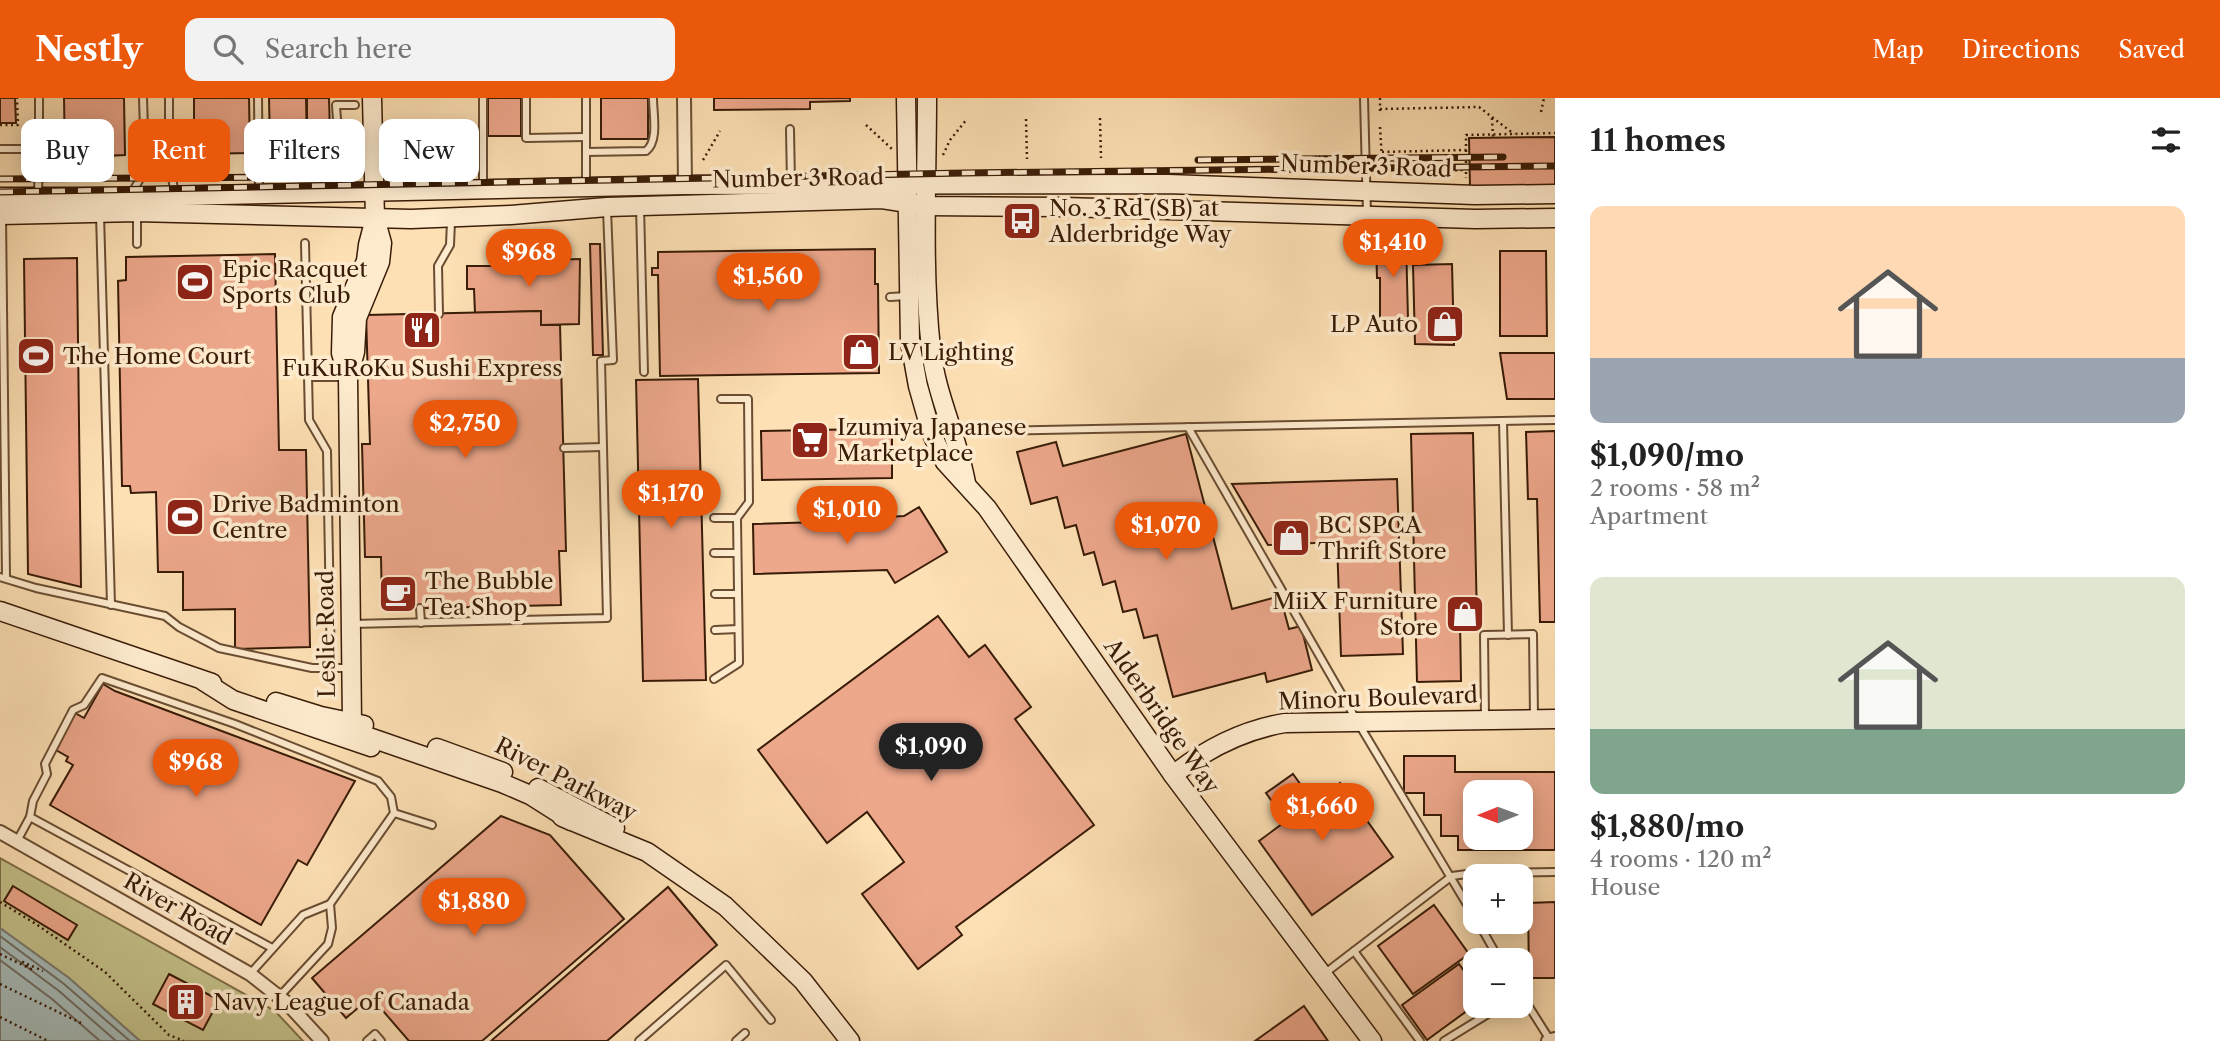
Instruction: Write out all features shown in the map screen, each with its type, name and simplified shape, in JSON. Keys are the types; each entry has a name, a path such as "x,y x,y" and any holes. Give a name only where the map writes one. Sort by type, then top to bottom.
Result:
{"street":[{"name":"Leslie Road","path":"352,722 350,624 356,453 348,377 355,352 357,318 380,262 382,238 376,218 374,191 372,98"},
{"path":"684,98 685,186"},
{"name":"Alderbridge Way","path":"906,98 911,342 916,375 932,432 945,462 987,508 1173,775 1372,1041"},
{"name":"Alderbridge Way","path":"927,98 931,350 937,388 961,456 966,483"},
{"name":"Number 3 Road","path":"1,206 38,196 376,218 451,218 607,207 882,199 907,194 927,186 1168,184 1475,195 1555,194"},
{"name":"Number 3 Road","path":"1,206 100,212 175,196 586,187 792,186 907,194 927,206 1064,207 1476,219 1555,218"},
{"path":"0,611 202,681"},
{"name":"River Parkway","path":"202,681 312,714 352,722 477,761 606,822 648,852"},
{"name":"River Parkway","path":"202,681 233,700 470,780 648,852"},
{"name":"Minoru Boulevard","path":"1173,775 1189,762 1221,744 1261,728 1303,722 1555,719"},
{"path":"352,722 363,735 502,783 530,795 571,821"},
{"name":"River Road","path":"0,832 250,974 279,997 322,1041"},
{"path":"648,852 725,906 762,940 803,981 850,1041"},
{"path":"1549,1041 1555,1039"}],"lane":[{"path":"39,98 39,119"},
{"path":"144,98 144,119"},
{"path":"169,98 169,119"},
{"path":"258,98 259,194"},
{"path":"483,98 484,189"},
{"path":"526,98 526,138 586,137"},
{"path":"586,98 586,187"},
{"path":"586,152 646,151 651,147 653,98"},
{"path":"1364,98 1367,216"},
{"path":"337,119 336,101 355,104"},
{"path":"790,130 792,186"},
{"path":"0,149 21,149"},
{"path":"38,182 38,196"},
{"path":"136,244 133,204 139,182"},
{"path":"173,182 175,196"},
{"path":"1,206 3,578 36,588 164,616 219,648 312,668 351,668"},
{"path":"640,206 644,372"},
{"path":"350,624 607,618 601,361 613,360 607,207"},
{"path":"100,212 111,604"},
{"path":"439,314 438,266 450,245 451,218"},
{"path":"305,243 309,420 327,452 331,668"},
{"path":"890,297 909,296"},
{"path":"308,377 348,377"},
{"path":"715,679 739,663 737,517 749,502 748,399 721,399"},
{"path":"932,432 1555,420"},
{"path":"1503,421 1508,635"},
{"path":"1188,427 1357,721 1463,896"},
{"path":"564,448 603,447"},
{"path":"714,518 737,517"},
{"path":"714,553 737,553"},
{"path":"715,594 738,594"},
{"path":"523,606 523,620"},
{"path":"420,608 421,622"},
{"path":"715,630 738,629"},
{"path":"1485,719 1484,635 1533,634 1534,719"},
{"path":"16,841 30,817 33,801 47,774 45,764 73,710 84,705 102,678 235,724 379,781 391,797 394,813 330,904 303,915 250,974"},
{"path":"394,813 432,825"},
{"path":"30,817 272,948"},
{"path":"1322,975 1452,876 1474,873 1555,872"},
{"path":"279,997 327,944 332,928 330,904"},
{"path":"1354,951 1420,1041"},
{"path":"639,1041 726,965 771,1020"},
{"path":"1533,1015 1549,1041"},
{"path":"1444,1041 1481,1018"},
{"path":"736,1041 745,1033"},
{"path":"367,1041 375,1034 381,1041"}],"path":[{"path":"0,125 18,125 18,98"},
{"path":"1380,98 1380,114"},
{"path":"1541,112 1544,98"},
{"path":"1380,109 1479,107 1514,134"},
{"path":"1443,108 1443,113"},
{"path":"1100,118 1101,158"},
{"path":"1492,118 1493,136"},
{"path":"940,161 950,140 967,119"},
{"path":"1026,119 1027,159"},
{"path":"866,125 892,149"},
{"path":"1380,127 1383,183"},
{"path":"703,160 720,131"},
{"path":"1466,179 1466,135 1555,133"},
{"path":"1444,145 1444,151"},
{"path":"1382,152 1466,150"},
{"path":"1395,179 1414,171 1466,170"},
{"path":"0,902 105,972 169,1035 184,1041"},
{"path":"0,954 31,970 23,962 43,971"},
{"path":"0,984 82,1023"},
{"path":"0,1017 48,1041"}],"shaded area":[{"path":"0,858 275,1011 303,1041 140,1041 69,978 0,928"}],"water":[{"path":"0,928 69,978 140,1041 0,1041"}],"building":[{"path":"0,98 15,98 16,123 0,123"},
{"path":"64,98 124,98 125,155 114,156 114,119 64,119"},
{"path":"194,98 249,98 249,119 244,119 244,153 230,153 230,119 194,119"},
{"path":"269,98 306,98 306,119 269,119"},
{"path":"307,98 329,98 330,119 307,119"},
{"path":"488,98 521,98 521,136 488,136"},
{"path":"601,98 648,98 648,139 601,139"},
{"path":"714,98 850,98 850,101 810,102 810,109 714,110"},
{"path":"1555,137 1555,186 1470,187 1469,138"},
{"path":"1376,241 1406,241 1408,319 1380,319"},
{"path":"590,244 600,244 603,355 593,355"},
{"path":"875,249 879,373 660,376 658,275 652,275 652,268 658,268 658,252"},
{"path":"1500,251 1546,251 1547,336 1500,336"},
{"path":"275,254 279,450 306,450 310,647 235,649 235,609 183,610 183,572 158,572 156,492 131,493 130,486 122,486 118,281 126,280 126,257"},
{"path":"77,258 81,587 28,574 24,259"},
{"path":"580,259 579,324 541,325 541,311 475,313 474,289 467,289 467,266 495,266 495,261"},
{"path":"1452,264 1454,345 1415,344 1413,265"},
{"path":"541,311 541,325 560,325 566,551 559,551 561,605 382,609 381,557 365,557 362,444 370,444 366,315"},
{"path":"1500,353 1555,353 1555,399 1507,399"},
{"path":"698,379 706,680 643,681 636,380"},
{"path":"867,424 892,424 892,478 762,480 761,431 867,429"},
{"path":"1555,431 1555,622 1540,622 1537,499 1528,499 1526,432"},
{"path":"1473,433 1477,621 1460,621 1461,681 1417,682 1411,434"},
{"path":"1186,434 1232,609 1280,596 1289,629 1301,626 1312,670 1267,682 1265,673 1173,697 1157,635 1144,638 1136,609 1123,612 1115,581 1103,585 1094,552 1084,555 1076,525 1065,528 1057,497 1031,504 1017,452 1056,442 1063,466"},
{"path":"1397,479 1403,654 1341,656 1337,542 1268,545 1232,484"},
{"path":"919,507 947,552 895,583 887,570 754,574 753,524 886,520 886,517 904,516"},
{"path":"938,616 969,657 985,645 1031,707 1015,719 1094,825 956,927 962,935 918,969 862,894 904,862 867,812 827,843 758,750"},
{"path":"103,684 115,691 355,781 307,865 298,860 261,925 50,805 73,765 66,761 68,757 54,749 75,713 84,718"},
{"path":"1404,756 1455,756 1455,772 1555,772 1555,850 1533,850 1533,780 1463,780 1463,850 1458,850 1458,836 1441,836 1441,815 1424,815 1424,793 1404,793"},
{"path":"1293,774 1314,803 1340,783 1393,857 1312,915 1259,841 1286,821 1266,793"},
{"path":"501,816 550,835 624,919 482,1041 409,1041 371,997 346,1018 312,978"},
{"path":"13,886 77,925 68,940 4,901"},
{"path":"668,887 717,945 607,1041 491,1041"},
{"path":"1555,902 1555,978 1533,978 1533,948 1529,948 1528,934 1533,934 1533,903"},
{"path":"1434,905 1465,948 1463,958 1413,994 1378,946"},
{"path":"1459,964 1463,970 1463,1014 1427,1040 1402,1005"},
{"name":"Navy League of Canada","path":"169,974 219,1000 203,1030 153,1004"},
{"path":"1304,1006 1328,1041 1255,1041"}],"railway":[{"path":"1198,160 1503,157"},
{"path":"0,192 964,173 1555,166"},
{"path":"0,179 244,177"}],"place":[{"name":"No. 3 Rd (SB) at Alderbridge Way","path":"1022,221"},
{"name":"Epic Racquet Sports Club","path":"195,282"},
{"name":"LP Auto","path":"1445,324"},
{"name":"FuKuRoKu Sushi Express","path":"422,330"},
{"name":"LV Lighting","path":"861,352"},
{"name":"The Home Court","path":"36,356"},
{"name":"Izumiya Japanese Marketplace","path":"810,440"},
{"name":"Drive Badminton Centre","path":"185,517"},
{"name":"BC SPCA Thrift Store","path":"1291,538"},
{"name":"The Bubble Tea Shop","path":"398,594"},
{"name":"MiiX Furniture Store","path":"1465,614"},
{"name":"Navy League of Canada","path":"186,1002"}]}
